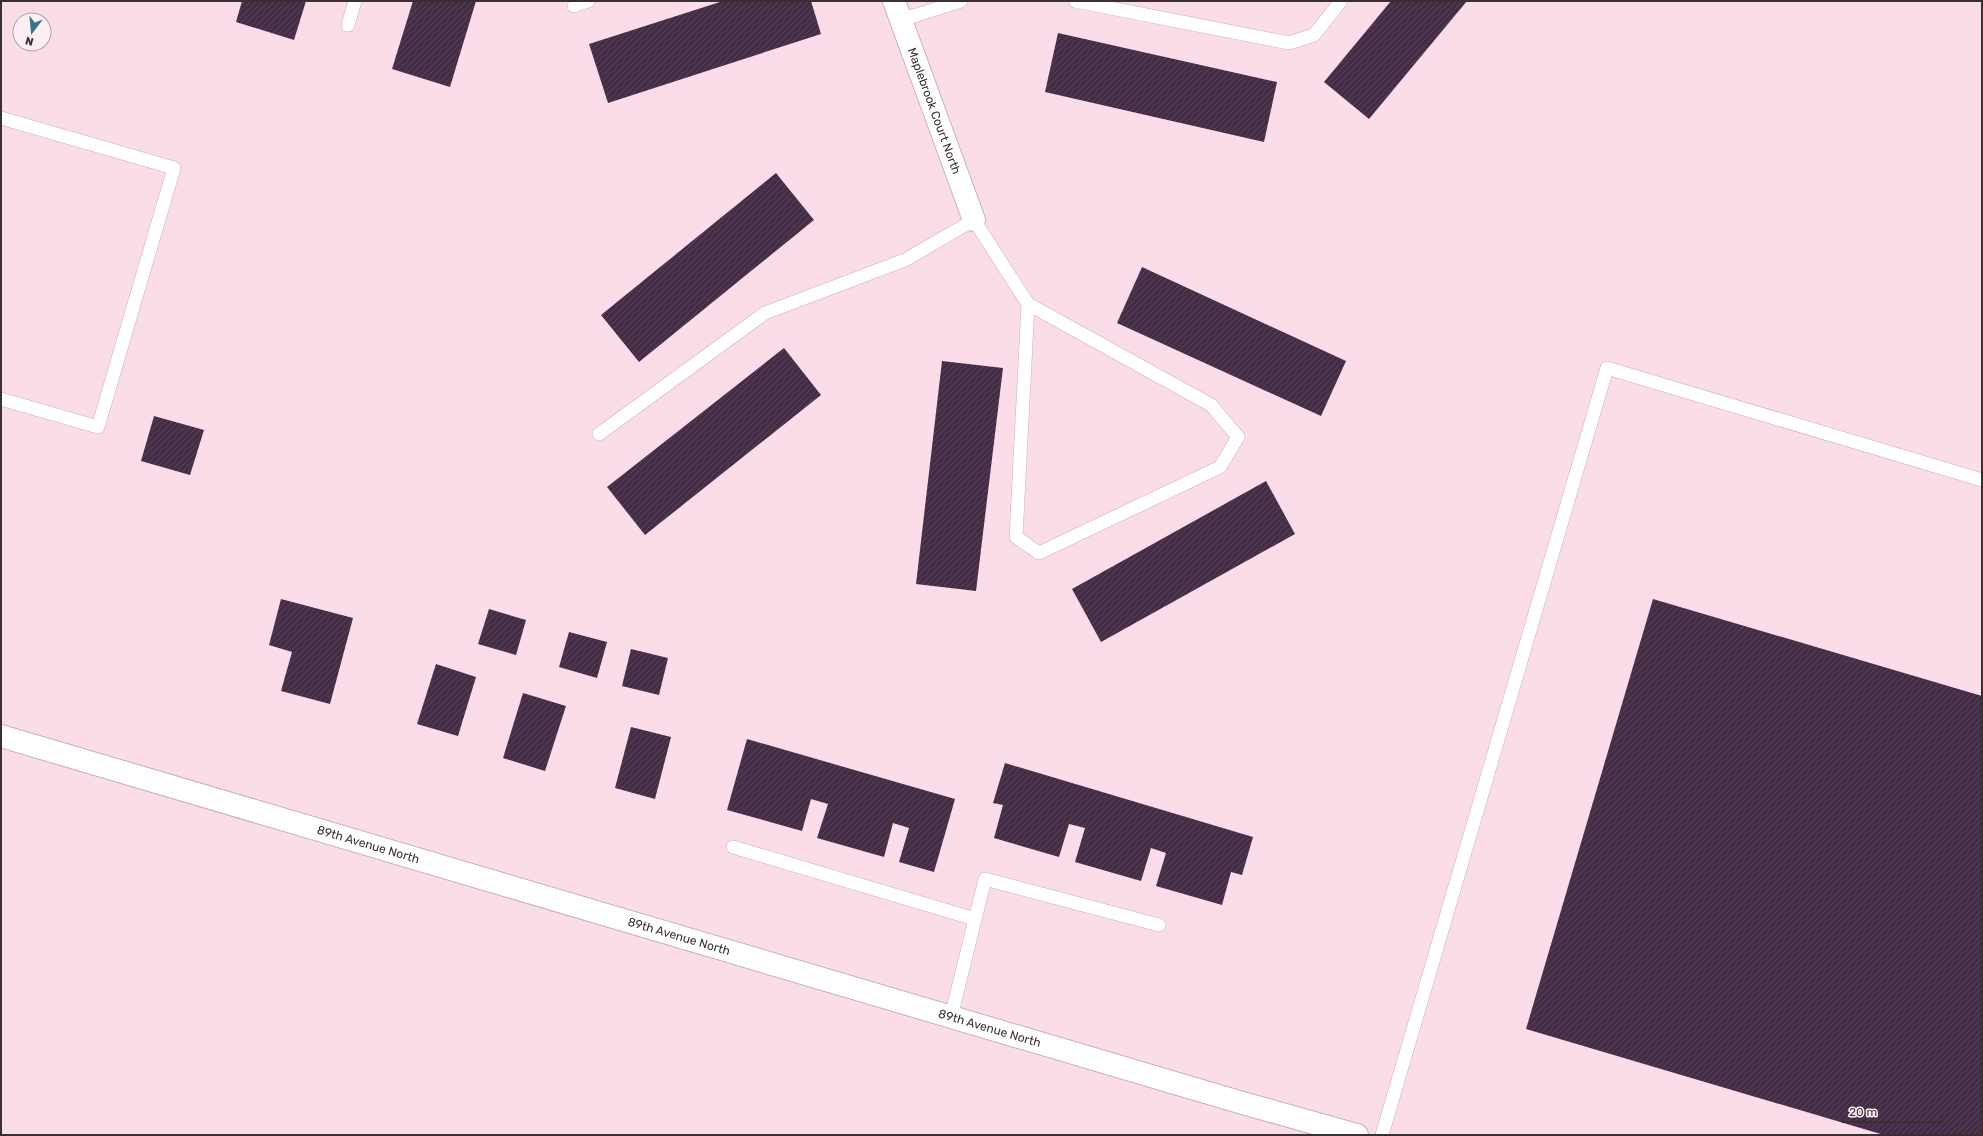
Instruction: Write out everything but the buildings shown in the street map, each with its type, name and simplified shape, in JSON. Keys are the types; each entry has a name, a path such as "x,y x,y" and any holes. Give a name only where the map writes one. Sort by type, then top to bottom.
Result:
{"street":[{"name":"Maplebrook Court North","path":"897,11 974,220"},
{"name":"89th Avenue North","path":"1,736 1239,1102 1357,1135"}],"lane":[{"path":"348,25 355,1"},
{"path":"574,6 588,1"},
{"path":"897,11 961,1"},
{"path":"1075,1 1289,43 1314,35 1341,1"},
{"path":"1,118 174,168 98,427 1,399"},
{"path":"599,434 765,313 905,260 974,220 1028,304 1211,405 1238,437 1220,467 1039,553 1016,537 1028,304"},
{"path":"1382,1135 1607,368 1982,480"},
{"path":"733,847 975,919"},
{"path":"951,1017 985,879 1159,925"}]}
